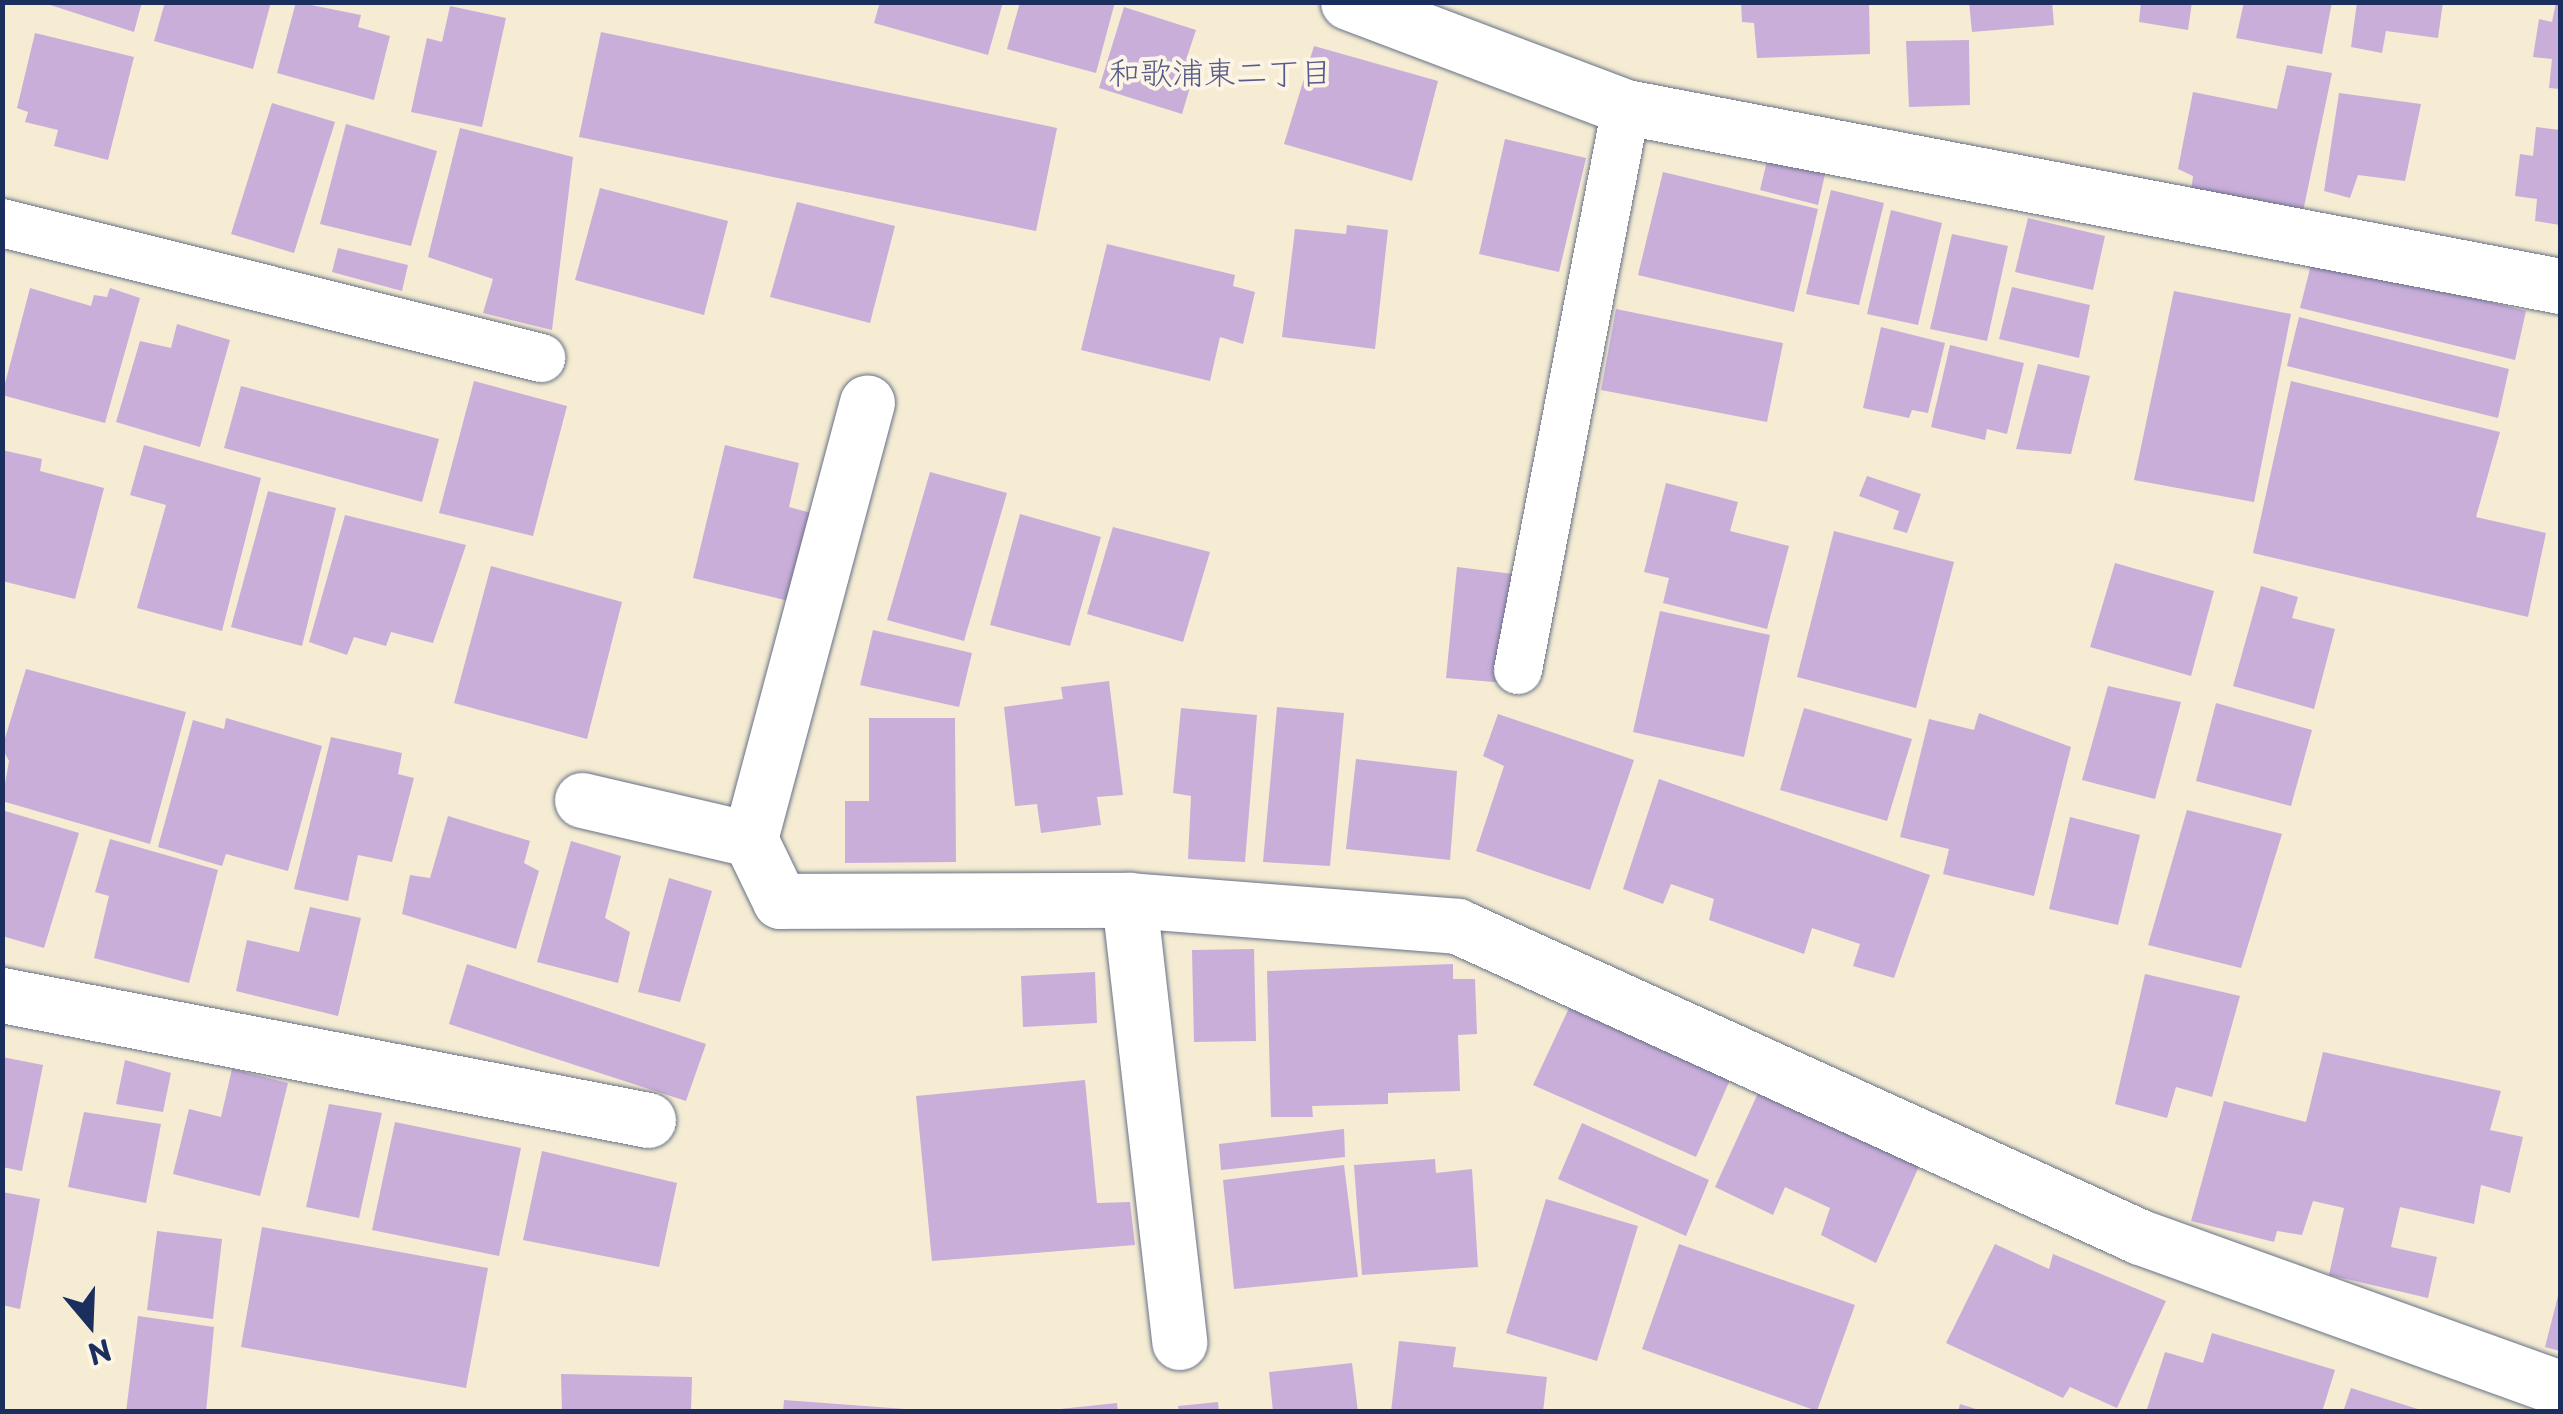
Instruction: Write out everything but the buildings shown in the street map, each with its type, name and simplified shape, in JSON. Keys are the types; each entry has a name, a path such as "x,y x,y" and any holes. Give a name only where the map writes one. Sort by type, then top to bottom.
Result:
{"street":[{"path":"1348,2 1626,108 2560,286"},
{"path":"868,402 750,839 780,901 1129,900 1457,926 2140,1238 2560,1388"},
{"path":"582,800 750,839"},
{"path":"1129,900 1179,1342"},
{"path":"2,994 648,1120"}],"lane":[{"path":"1518,670 1626,108"},
{"path":"2,223 541,358"}],"district":[{"name":"和歌浦東二丁目","path":"1220,71"}]}
